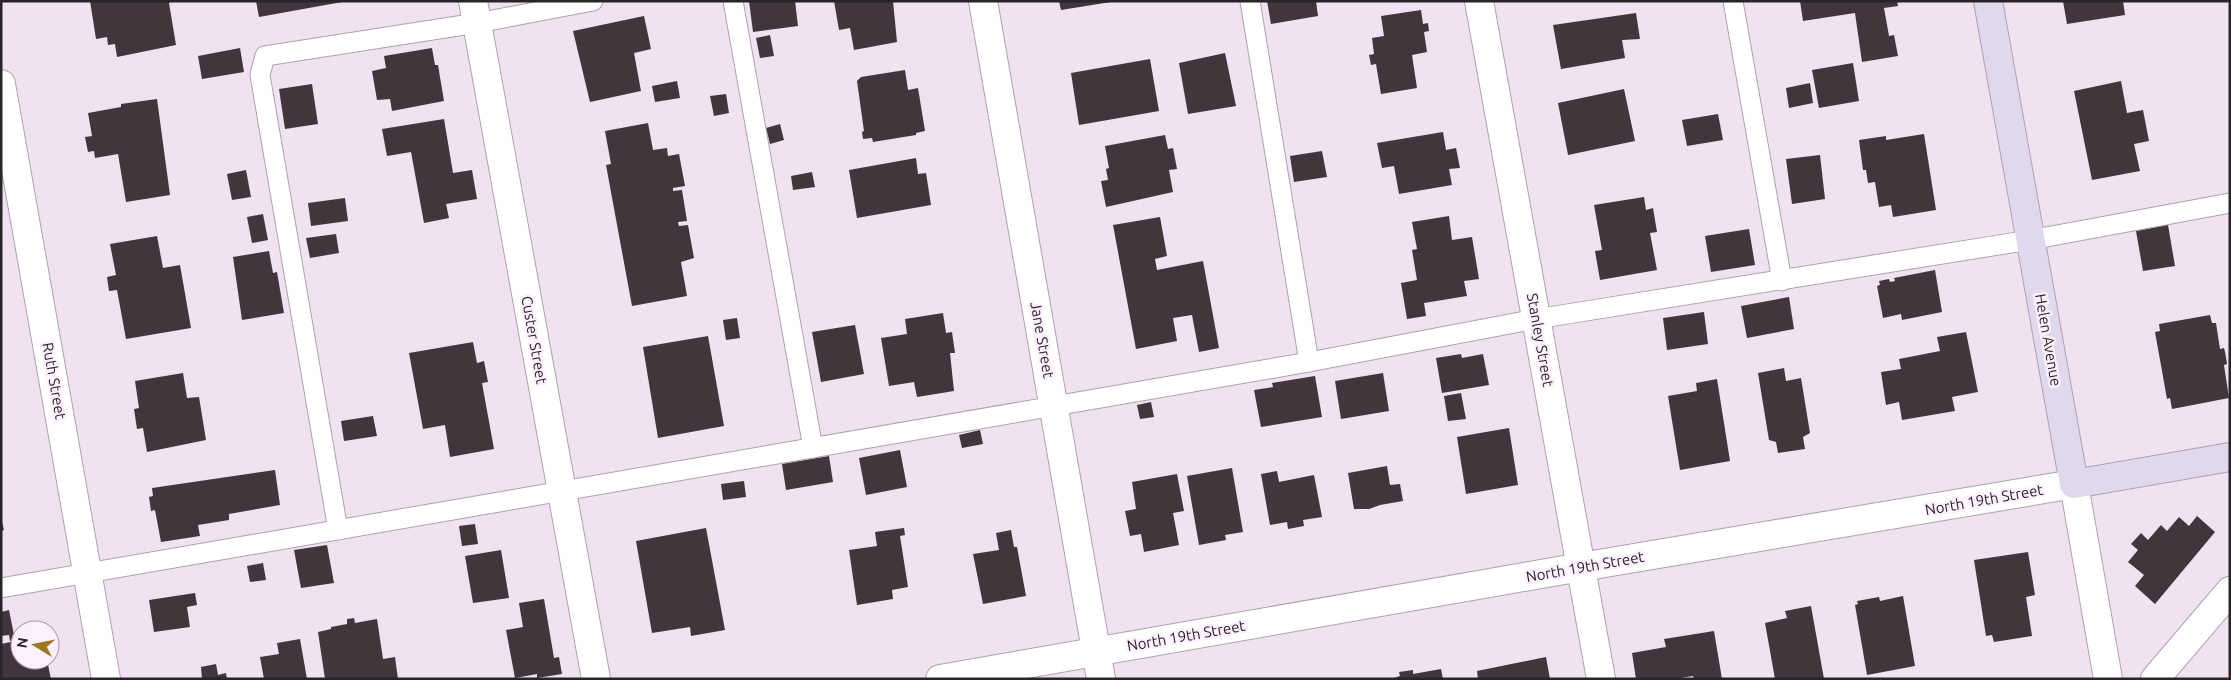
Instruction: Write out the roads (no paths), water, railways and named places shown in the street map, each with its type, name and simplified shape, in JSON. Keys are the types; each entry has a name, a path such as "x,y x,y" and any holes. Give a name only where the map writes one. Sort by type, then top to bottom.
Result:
{"street":[{"name":"Jane Street","path":"983,1 1101,679"},
{"name":"Stanley Street","path":"1479,1 1601,679"},
{"name":"Helen Avenue","path":"1988,1 2108,679"},
{"name":"Custer Street","path":"475,12 596,679"},
{"name":"Ruth Street","path":"1,84 106,679"},
{"name":"North 19th Street","path":"940,679 1581,567 2230,457"},
{"path":"2156,679 2230,591"}],"lane":[{"path":"338,530 260,75 265,56 475,12 593,1"},
{"path":"732,1 813,448"},
{"path":"1250,1 1309,362"},
{"path":"1733,1 1782,281"},
{"path":"1,588 1309,362 1536,319 2030,240 2230,204"}]}
